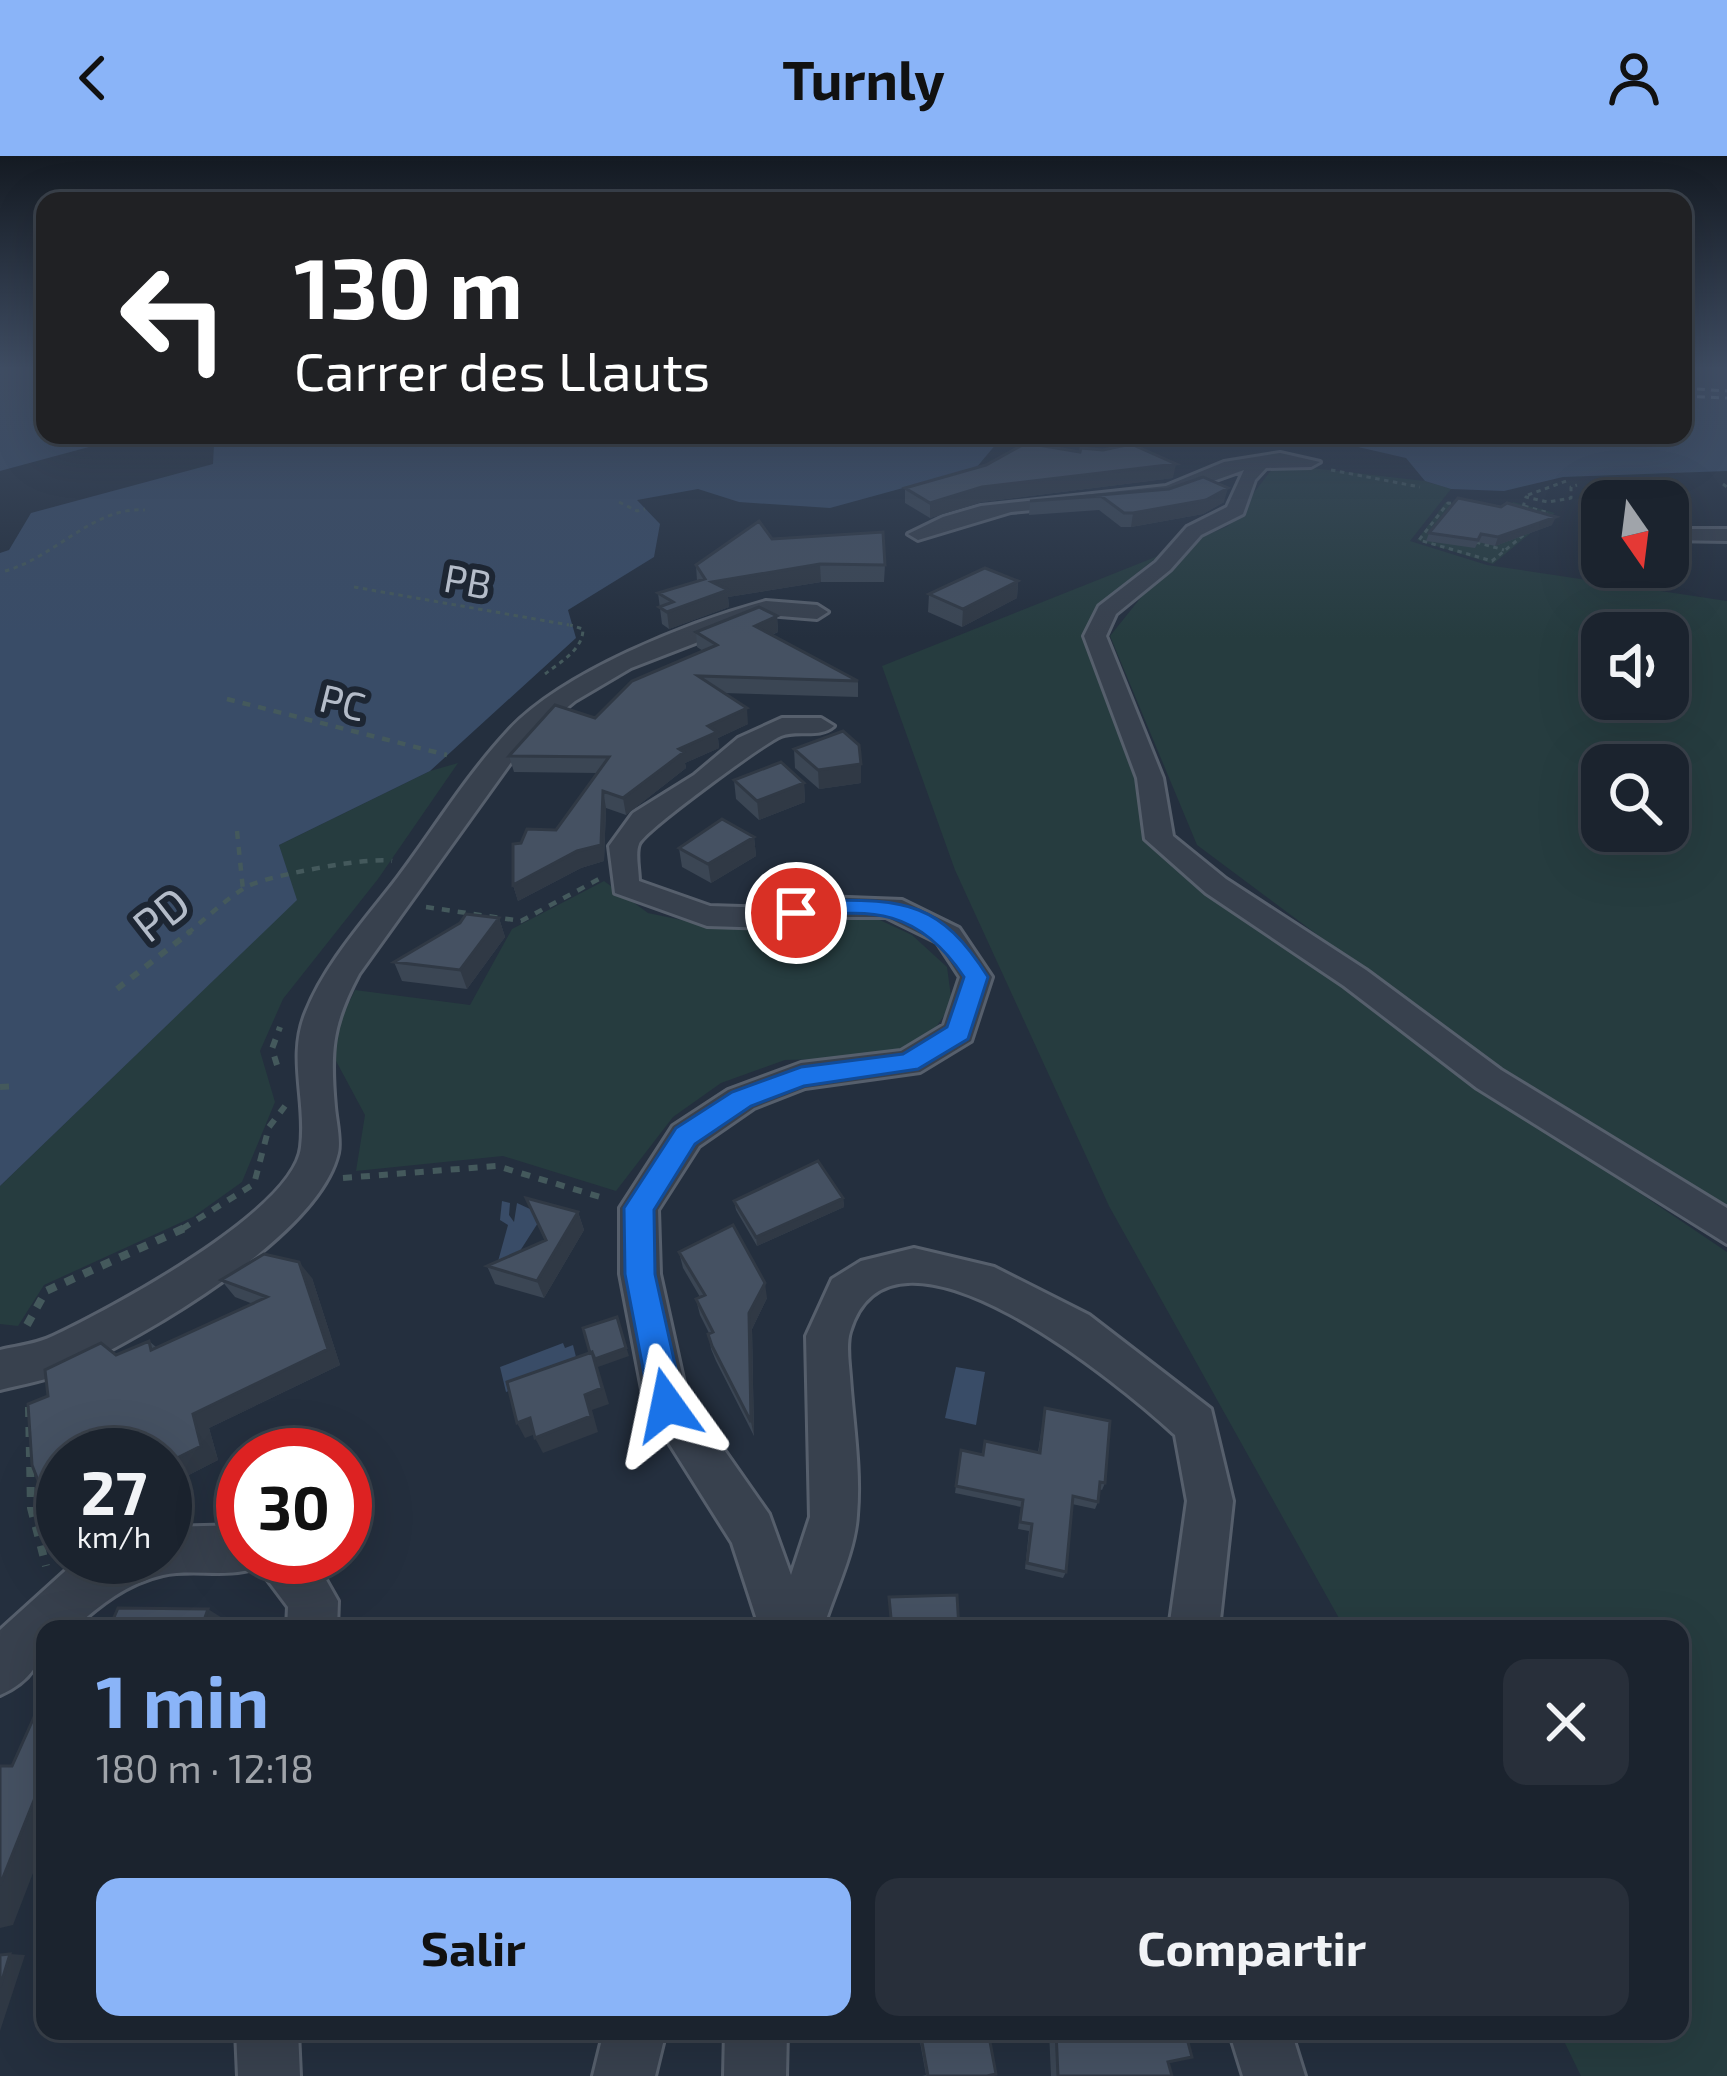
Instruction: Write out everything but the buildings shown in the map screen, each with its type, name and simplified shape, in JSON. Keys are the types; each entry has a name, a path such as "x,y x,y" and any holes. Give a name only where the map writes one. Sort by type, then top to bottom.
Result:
{"street":[{"path":"918,534 976,511 1028,501 1166,493 1195,485 1224,467 1253,465 1264,459 1311,462"},
{"path":"1253,465 1244,478 1236,510 1194,531 1163,566 1107,611 1095,636 1150,778 1160,839 1216,886 1355,978 1490,1079 1727,1228"},
{"path":"1028,501 1026,494 1051,482 1121,476"},
{"path":"1689,535 1727,535"},
{"path":"18,1355 56,1356 148,1306 232,1253 291,1202 320,1152 313,1051 322,1013 389,892 518,735 566,696 623,664 766,608 817,613"},
{"path":"782,1620 752,1531 667,1405 640,1274 639,1208 686,1136 741,1099 801,1076 908,1063 958,1032 976,977 947,935 891,908 822,908 770,919 707,916 625,886 622,846 643,819 703,781 747,743 782,726 821,726"},
{"path":"801,1620 834,1517 827,1336 846,1292 874,1274 914,1265 980,1280 1074,1328 1195,1424 1210,1501 1195,1620"},
{"path":"48,1620 87,1584"},
{"path":"302,1584 313,1601 312,1620"},
{"path":"0,1669 36,1632"},
{"path":"267,2040 268,2076"},
{"path":"624,2076 632,2040"},
{"path":"755,2076 756,2040"},
{"path":"1263,2040 1274,2076"}],"path":[{"path":"1311,462 1360,478 1420,487"},
{"path":"1526,497 1569,480"},
{"path":"1526,497 1548,502 1571,498 1571,487 1577,485"},
{"path":"1516,511 1524,506 1526,497"},
{"path":"619,502 637,511 644,508"},
{"path":"1471,506 1448,503 1419,540 1492,561 1550,513 1524,506"},
{"path":"2,572 27,565 121,508 146,511"},
{"path":"1438,514 1456,518"},
{"path":"1427,528 1447,533"},
{"path":"1507,529 1527,534"},
{"path":"1447,549 1478,532"},
{"path":"1467,538 1506,551"},
{"name":"PB","path":"354,587 573,626"},
{"name":"PC","path":"226,699 467,756"},
{"name":"PD","path":"237,831 243,890"},
{"name":"PD","path":"117,989 243,890 362,860 396,863 389,892"},
{"path":"389,892 521,921 624,866"},
{"path":"280,1027 272,1048 283,1084"},
{"path":"0,1087 16,1086"},
{"path":"63,1605 38,1547 18,1355 46,1292 191,1225 254,1184 269,1126 288,1102"},
{"path":"303,1181 497,1166 639,1208"}],"green space":[{"path":"1276,464 1425,481 1451,489 1410,541 1487,565 1581,579 1581,588 1640,588 1727,601 1727,1206 1504,1074 1197,845 1110,636 1183,545 1228,526"},
{"path":"1446,502 1505,509 1513,502 1555,513 1493,564 1417,540"},
{"path":"1158,556 1096,607 1087,636 1137,784 1147,844 1478,1084 1727,1252 1727,2076 1581,2076 1563,2040 1689,2040 1689,1620 1340,1620 1109,1206 955,870 882,666"},
{"path":"458,763 378,879 283,999 260,1051 275,1102 242,1182 193,1217 44,1285 18,1326 0,1324 0,1186 296,900 279,845 430,771"},
{"path":"604,881 648,913 720,928 808,924 869,915 912,935 947,967 952,1004 932,1033 891,1057 785,1060 721,1083 673,1117 616,1191 503,1156 356,1171 365,1115 328,1046 355,990 470,1005 512,929"}],"water":[{"path":"0,459 46,459 0,471"},
{"path":"213,459 984,459 976,468 830,508 739,502 698,489 637,500 660,524 654,557 568,610 576,638 430,771 279,845 297,900 0,1186 0,553 9,550 31,513 213,464"},
{"path":"1406,459 1727,459 1727,471 1563,477 1504,491 1451,489 1425,481"},
{"path":"502,1201 510,1203 514,1222 517,1203 543,1215 511,1265 497,1265 508,1225 500,1220"},
{"path":"563,1343 565,1348 573,1345 577,1361 570,1369 506,1392 500,1367"},
{"path":"956,1367 985,1372 976,1425 945,1418"}],"route":[{"path":"667,1405 640,1274 639,1208 686,1136 741,1099 801,1076 908,1063 958,1032 976,977 947,935 891,908 822,908 796,913"}]}
